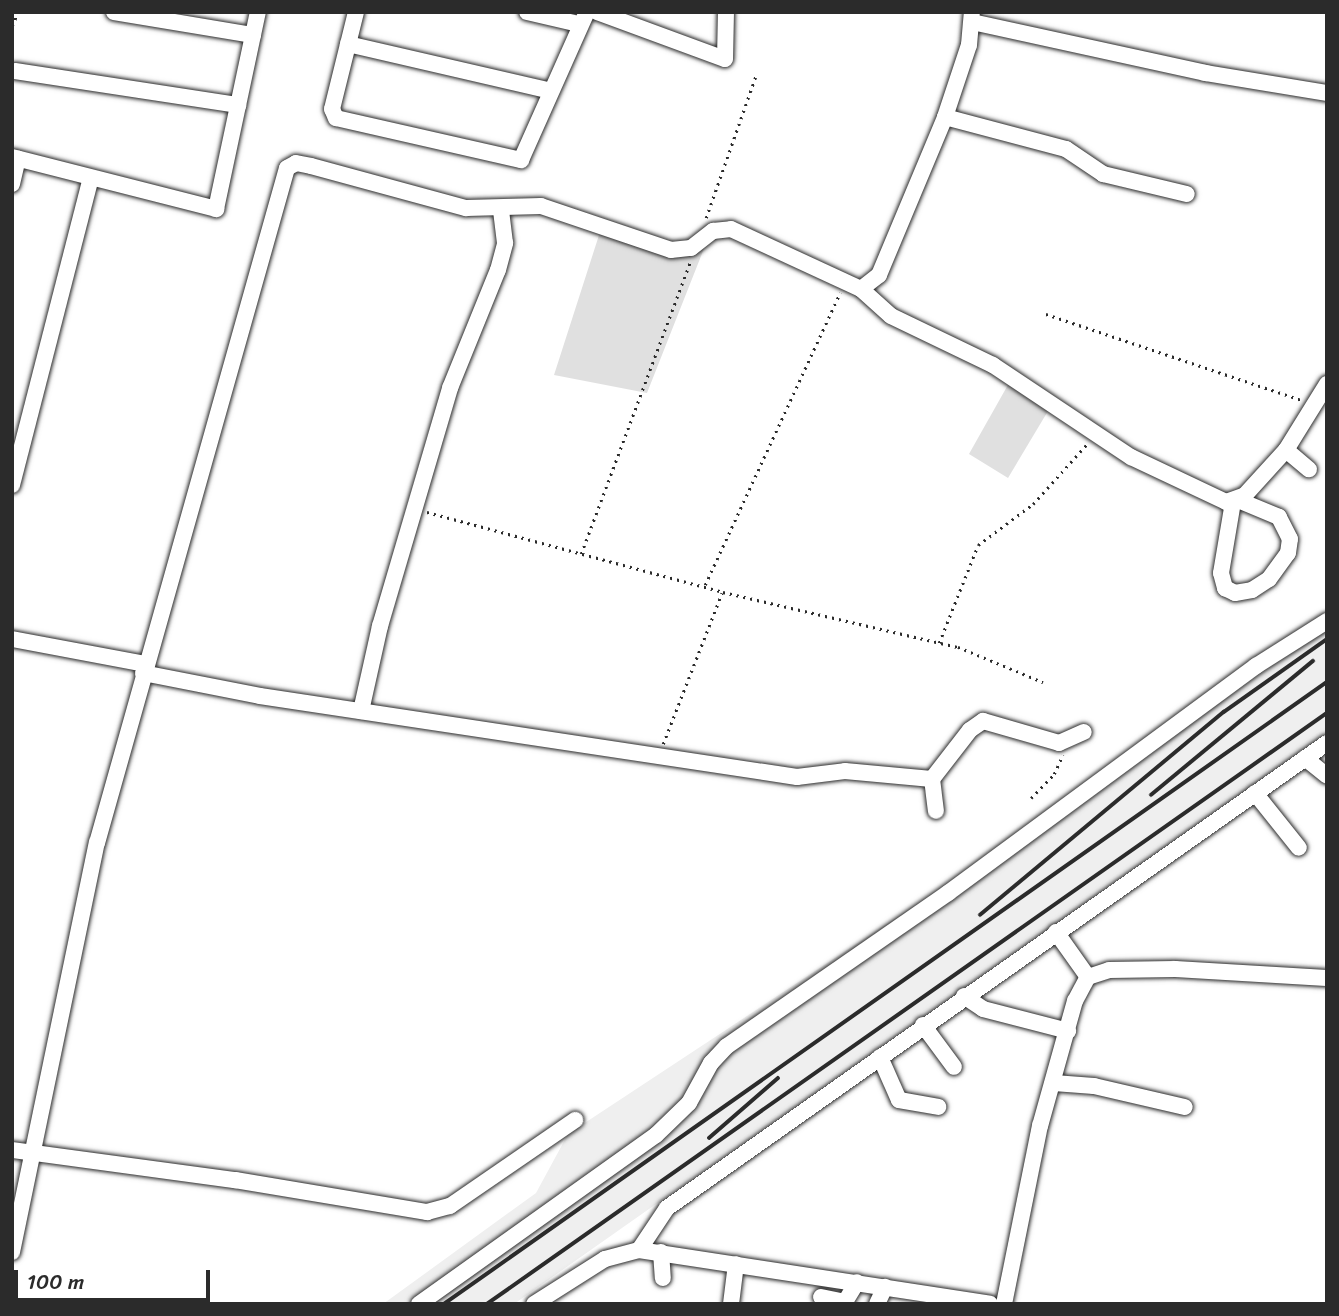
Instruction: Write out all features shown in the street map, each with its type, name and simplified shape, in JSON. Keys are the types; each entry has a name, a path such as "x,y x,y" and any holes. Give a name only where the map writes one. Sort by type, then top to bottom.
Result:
{"street":[{"path":"114,12 253,35"},
{"path":"12,184 15,158 216,209 258,12"},
{"path":"356,12 332,109 336,118 521,160 583,18 527,12"},
{"path":"597,12 724,59 726,12"},
{"path":"861,289 879,275 945,117 972,17 1205,73 1327,93"},
{"path":"348,44 551,92"},
{"path":"15,71 238,105"},
{"path":"945,117 1066,149 1104,174 1187,194"},
{"path":"12,1252 36,1152 80,915 144,668 288,168 296,163 466,208 501,210 541,206 671,250 683,251 713,231 731,229 843,284 861,289 891,316 993,365 1143,463 1217,499 1236,501 1279,517 1290,539 1288,553 1269,579 1252,590 1235,593 1225,588 1221,573 1236,501 1286,450 1327,384"},
{"path":"12,485 90,177"},
{"path":"361,712 380,626 450,388 498,270 505,243 501,210"},
{"path":"1286,450 1309,469"},
{"path":"419,1304 656,1135 690,1103 711,1063 727,1046 948,893 1256,666 1327,621"},
{"path":"12,639 361,712 797,777 845,771 932,779"},
{"path":"936,811 932,779 970,730 983,721 1068,742 1084,732"},
{"path":"639,1250 667,1208 964,996 1327,743"},
{"path":"1305,758 1327,776"},
{"path":"1255,793 1299,848"},
{"path":"1055,932 1088,977"},
{"path":"1004,1304 1040,1126 1079,989 1088,977 1109,970 1175,969 1327,978"},
{"path":"964,996 983,1009 1068,1031"},
{"path":"923,1025 954,1067"},
{"path":"880,1057 898,1100 938,1108"},
{"path":"1054,1083 1094,1086 1185,1107"},
{"path":"12,1150 427,1212 450,1206 575,1120"},
{"path":"540,1302 605,1259 639,1250 990,1304"},
{"path":"661,1252 663,1278"},
{"path":"731,1304 736,1264"},
{"path":"821,1297 845,1302 857,1282"},
{"path":"877,1304 886,1287"}],"path":[{"path":"12,26 18,12"},
{"path":"581,555 697,244 756,75"},
{"path":"705,585 843,284"},
{"path":"1046,314 1315,404"},
{"path":"939,643 978,545 1033,504 1097,434"},
{"path":"415,508 723,592 939,643 1043,682"},
{"path":"658,756 723,592"},
{"path":"1031,798 1054,774 1068,742"}],"shaded area":[{"path":"600,232 672,257 705,246 647,393 554,375"},
{"path":"1009,383 1048,411 1008,478 969,454"},
{"path":"1327,627 1327,732 514,1304 383,1304 536,1193 568,1134 1190,724"}],"railway":[{"path":"980,915 1224,712 1327,639"},
{"path":"1151,795 1313,661"},
{"path":"444,1304 1327,682"},
{"path":"487,1304 1327,713"},
{"path":"709,1138 778,1078"}]}
